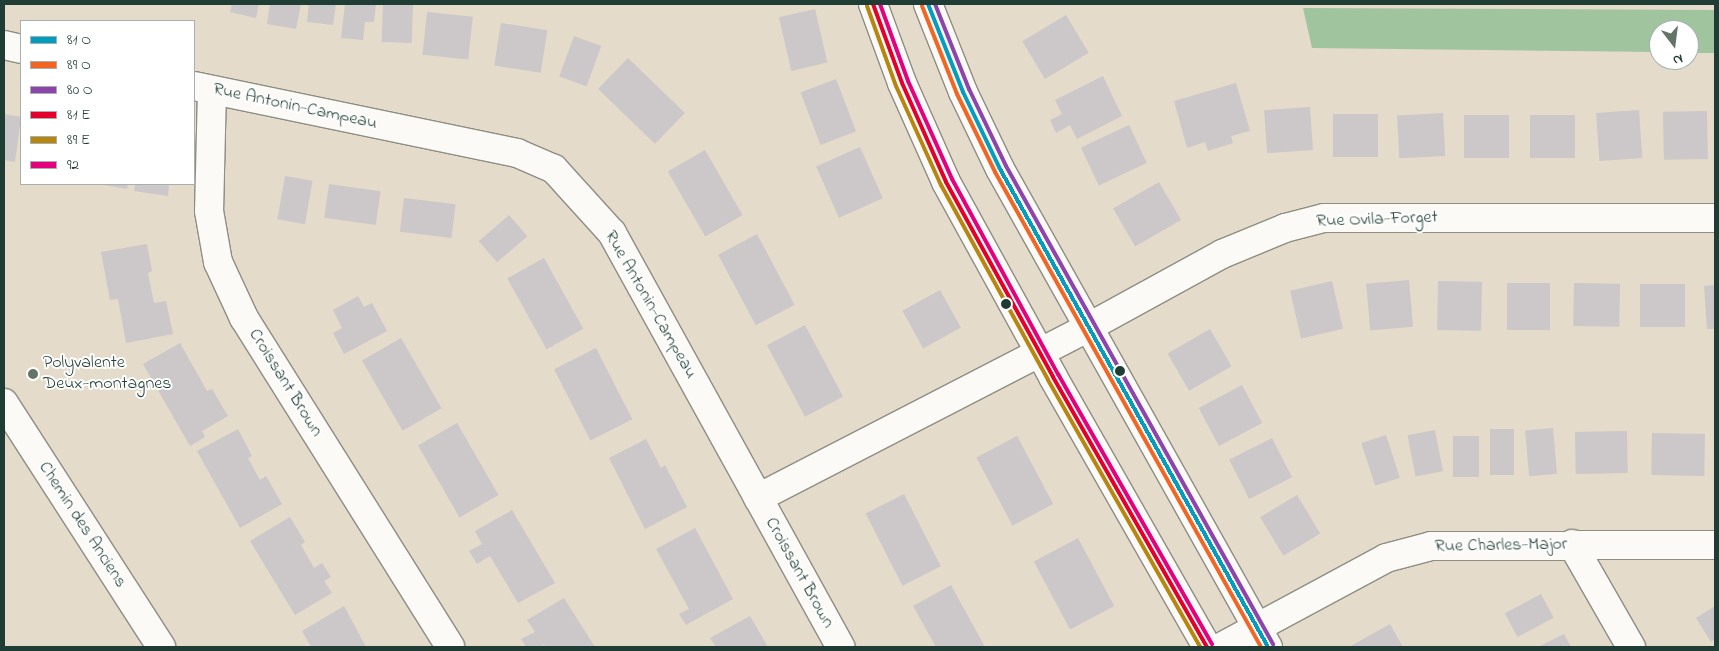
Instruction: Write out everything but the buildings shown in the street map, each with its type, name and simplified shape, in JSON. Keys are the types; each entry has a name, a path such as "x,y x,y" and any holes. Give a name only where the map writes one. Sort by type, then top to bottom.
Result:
{"street":[{"path":"873,4 902,84 930,148 1039,352 1206,647"},
{"path":"928,4 963,92 996,162 1087,328 1262,638"},
{"path":"4,45 20,49"},
{"name":"Rue Antonin-Campeau","path":"203,88 517,153 554,169 612,233 758,498"},
{"name":"Croissant Brown","path":"203,88 209,211 218,262 244,318 450,647"},
{"name":"Rue Ovila-Forget","path":"1039,352 1087,328 1222,254 1285,228 1324,218 1715,218"},
{"path":"758,498 1039,352"},
{"name":"Chemin des Anciens","path":"4,403 161,647"},
{"name":"Croissant Brown","path":"758,498 841,647"},
{"path":"1572,544 1631,647"},
{"name":"Rue Charles-Major","path":"1221,647 1262,638 1386,558 1430,546 1572,544 1715,545"}],"green space":[{"path":"1303,8 1715,10 1715,53 1699,53 1699,20 1649,20 1649,52 1312,48"}],"transit line":[{"path":"873,4 902,83 946,182 1053,377 1207,647"},
{"name":"92","path":"880,4 908,81 952,179 1058,374 1212,644"},
{"path":"928,4 963,92 1000,169 1268,647"},
{"path":"935,4 969,89 1006,166 1273,644"},
{"path":"867,6 896,86 941,185 1048,380 1200,647"},
{"path":"922,6 957,94 995,172 1261,647"}],"place":[{"name":"Polyvalente Deux-montagnes","path":"33,374"}]}
